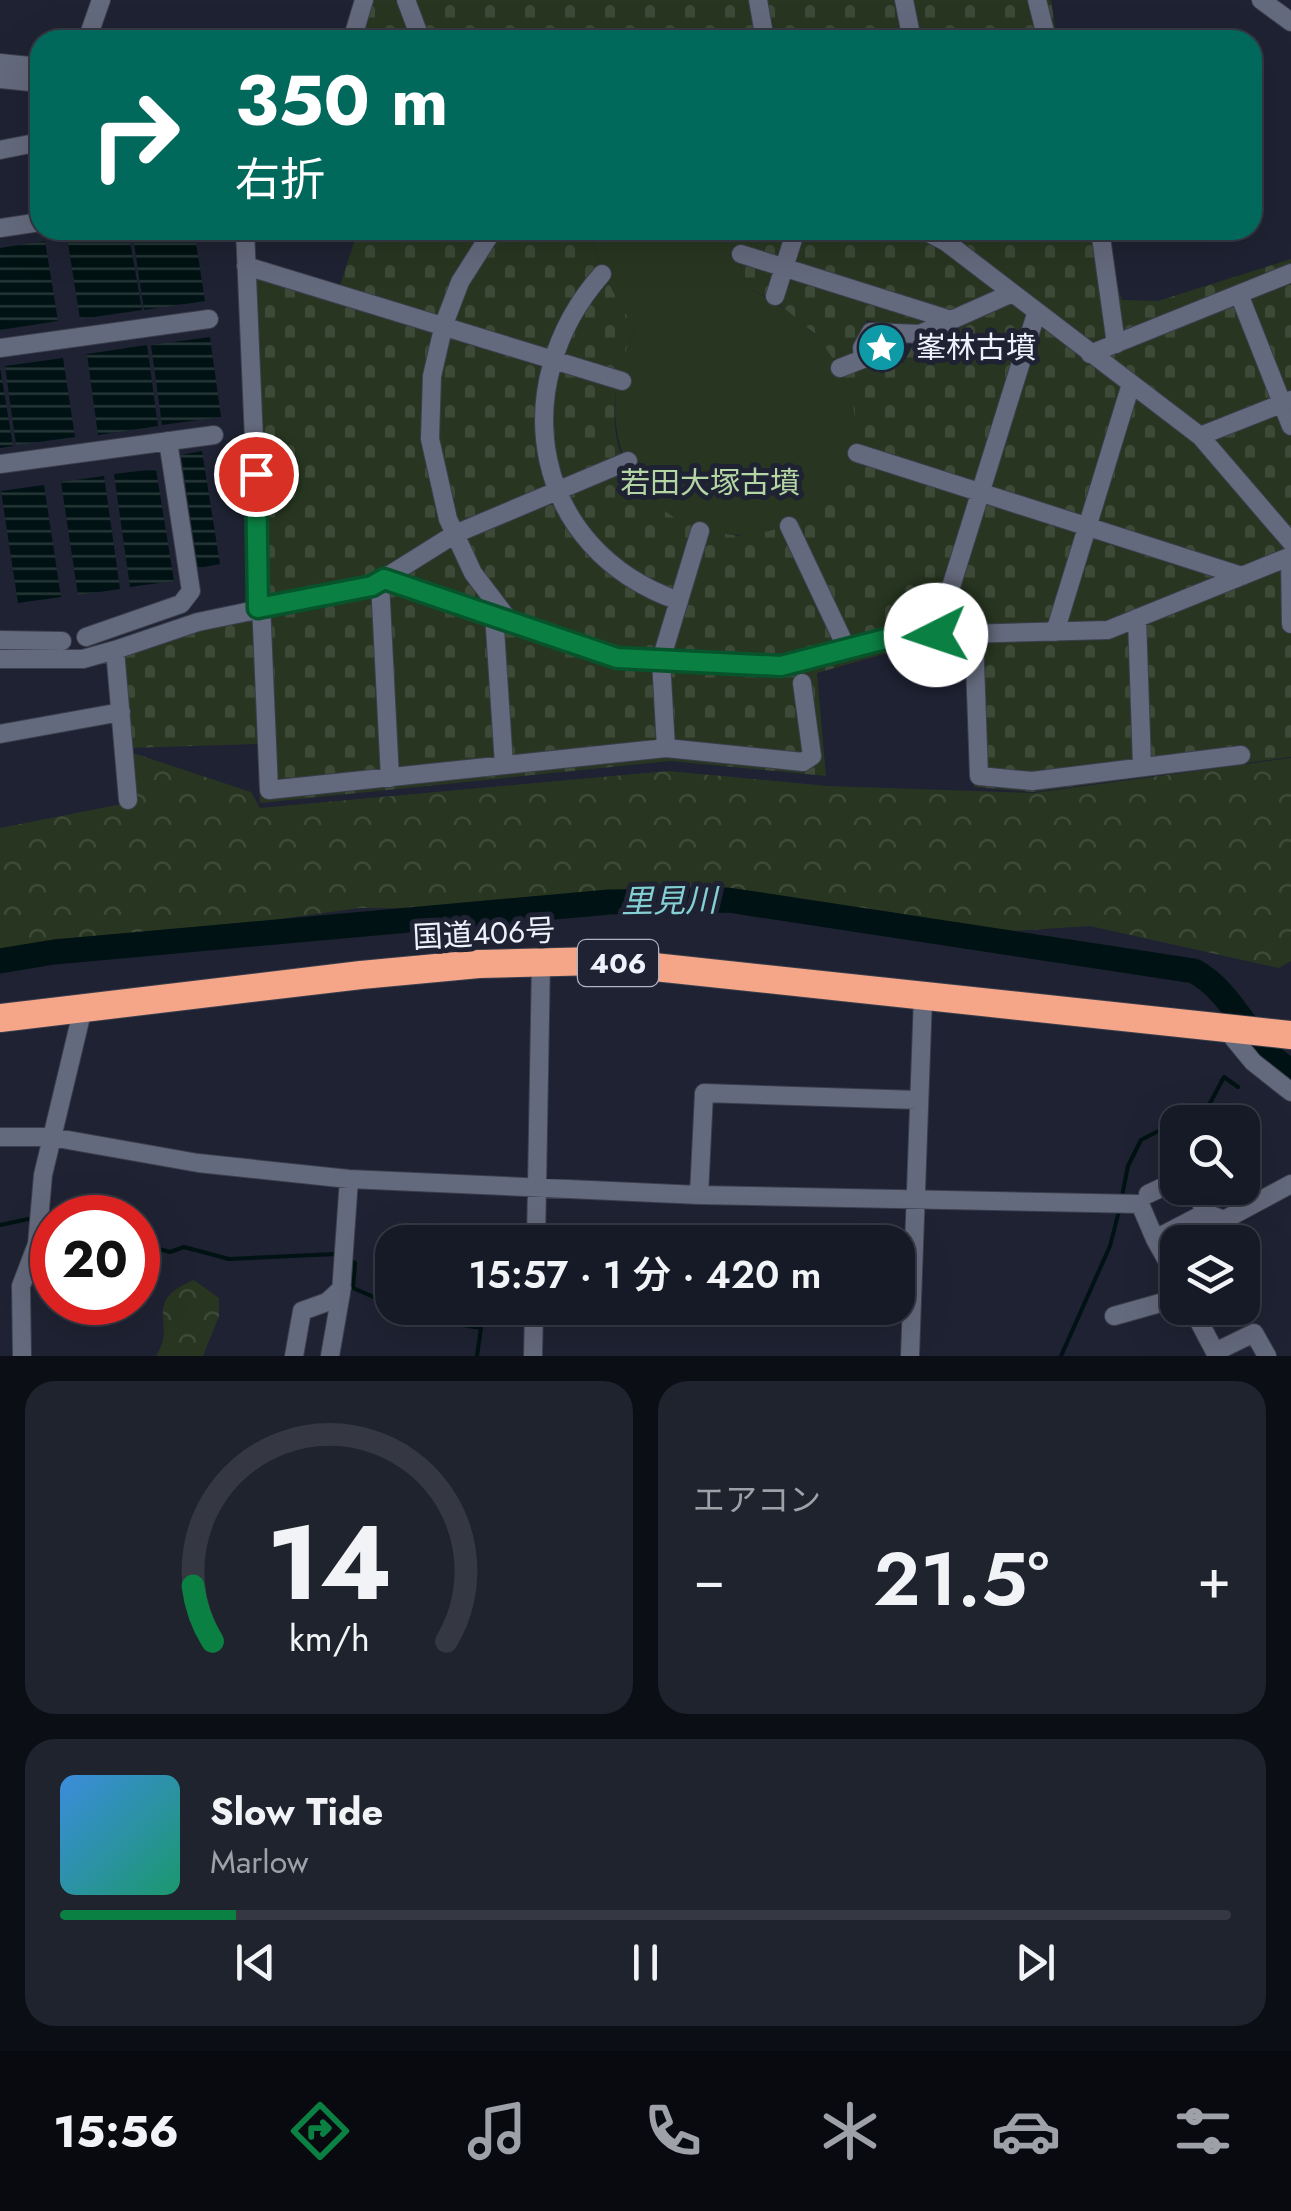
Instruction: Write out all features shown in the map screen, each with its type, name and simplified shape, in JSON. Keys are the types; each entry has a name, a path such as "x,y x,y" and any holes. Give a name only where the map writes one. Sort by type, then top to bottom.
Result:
{"highway":[{"name":"国道406号","path":"0,1018 361,975 541,962 615,963 1280,1034"}],"street":[{"path":"90,30 101,0"},
{"path":"355,30 364,0"},
{"path":"406,0 417,30"},
{"path":"758,0 763,30"},
{"path":"904,0 910,30"},
{"path":"1037,0 1044,30"},
{"path":"1261,0 1291,22"},
{"path":"0,64 30,66"},
{"path":"0,79 30,81"},
{"path":"0,150 30,144"},
{"path":"0,228 30,224"},
{"path":"245,240 268,790 666,748 808,761 812,756 802,683"},
{"path":"487,240 460,282 444,324 432,376 430,440 442,500 455,534 473,573 501,617 504,765"},
{"path":"775,296 793,240"},
{"path":"939,240 1200,436 1290,551 1291,624"},
{"path":"954,240 957,251"},
{"path":"1101,240 1116,344"},
{"path":"740,254 951,320"},
{"path":"246,266 622,380"},
{"path":"1090,354 1291,273"},
{"path":"602,274 573,310 552,358 542,413 545,452 556,491 582,531 612,562 650,590 678,601"},
{"path":"840,368 863,359 862,348 871,332 920,334 1010,294"},
{"path":"1239,294 1286,402 1291,426"},
{"path":"936,635 1036,314"},
{"path":"0,348 208,319"},
{"path":"1055,632 1131,384"},
{"path":"1200,436 1286,402"},
{"path":"0,464 214,435"},
{"path":"86,637 181,604 191,591 168,441"},
{"path":"857,453 1242,576"},
{"path":"0,660 65,660 116,650 198,622 382,580 455,534 628,462"},
{"path":"789,526 847,649"},
{"path":"666,748 660,660 700,531"},
{"path":"382,580 617,658 781,666 897,636 1108,630 1242,576 1290,551"},
{"path":"382,580 390,778"},
{"path":"1137,618 1142,766"},
{"path":"974,634 979,776 1032,781 1241,755"},
{"path":"0,640 62,641"},
{"path":"116,650 128,800"},
{"path":"0,734 121,712"},
{"path":"536,1225 541,962"},
{"path":"910,1356 923,996"},
{"path":"22,1356 21,1286 37,1244 51,1136 83,1008"},
{"path":"1231,1029 1253,1062 1291,1092"},
{"path":"700,1195 704,1093 918,1100"},
{"path":"0,1136 51,1136 198,1163 350,1179 700,1195 1140,1204 1160,1249"},
{"path":"330,1356 342,1288 350,1179"},
{"path":"1154,1239 1205,1213 1224,1220 1291,1184"},
{"path":"1148,1194 1160,1188"},
{"path":"1202,1205 1205,1213"},
{"path":"294,1356 302,1310 327,1302 342,1288"},
{"path":"1114,1316 1160,1303"},
{"path":"532,1356 533,1325"},
{"path":"1200,1325 1214,1354 1254,1333 1266,1356"}],"green space":[{"path":"373,0 1051,0 1056,30 362,30"},
{"path":"355,240 591,240 603,273 635,330 622,363 615,401 622,456 638,479 692,521 717,532 740,536 815,334 775,301 748,288 731,240 1106,240 1122,300 1158,301 1291,259 1291,757 1033,792 974,787 971,650 898,650 817,673 826,776 670,761 260,803 258,744 128,748 124,657 202,629 267,614 254,273 336,298","holes":["867,320 919,334 904,362 882,373 854,362"]},
{"name":"若田大塚古墳","path":"591,240 731,240 748,288 780,306 807,328 830,354 847,386 856,434 845,474 821,505 786,526 745,535 703,530 664,511 633,475 619,440 617,384 635,330 603,273"},
{"path":"130,752 251,792 260,808 668,771 828,786 1034,793 1291,758 1291,961 1279,968 1090,926 997,932 885,911 735,896 591,898 526,909 360,908 147,937 0,964 0,828 132,802"},
{"path":"194,1280 219,1298 219,1316 203,1356 156,1356 162,1344 168,1297"}],"shaded area":[{"path":"67,240 130,240 142,310 80,319"},
{"path":"134,240 196,240 205,301 144,310"},
{"path":"45,241 58,321 0,330 0,248"},
{"path":"210,337 221,417 162,425 151,345"},
{"path":"147,345 158,426 98,435 87,354"},
{"path":"63,358 75,437 16,445 5,366"},
{"path":"0,367 13,446 0,448"},
{"path":"202,451 220,564 198,568 181,455"},
{"path":"156,469 174,581 130,587 114,474"},
{"path":"104,476 120,589 78,595 61,482"},
{"path":"44,485 61,597 18,603 1,491"}],"waterway":[{"name":"里見川","path":"0,961 54,952 609,902 728,900 1194,971 1222,994 1264,1049 1291,1071"},
{"path":"1122,1196 1128,1166 1141,1140 1209,1105 1224,1077 1238,1087"},
{"path":"1061,1356 1110,1246 1119,1211"},
{"path":"0,1225 30,1219"},
{"path":"160,1249 170,1252 184,1247 229,1259 336,1254"},
{"path":"348,1259 355,1263 353,1288 375,1298"},
{"path":"463,1325 481,1328 477,1356"}],"place":[{"name":"峯林古墳","path":"881,348"}],"route":[{"path":"256,474 258,608 372,586 384,579 617,658 781,666 897,636 936,635"}]}
